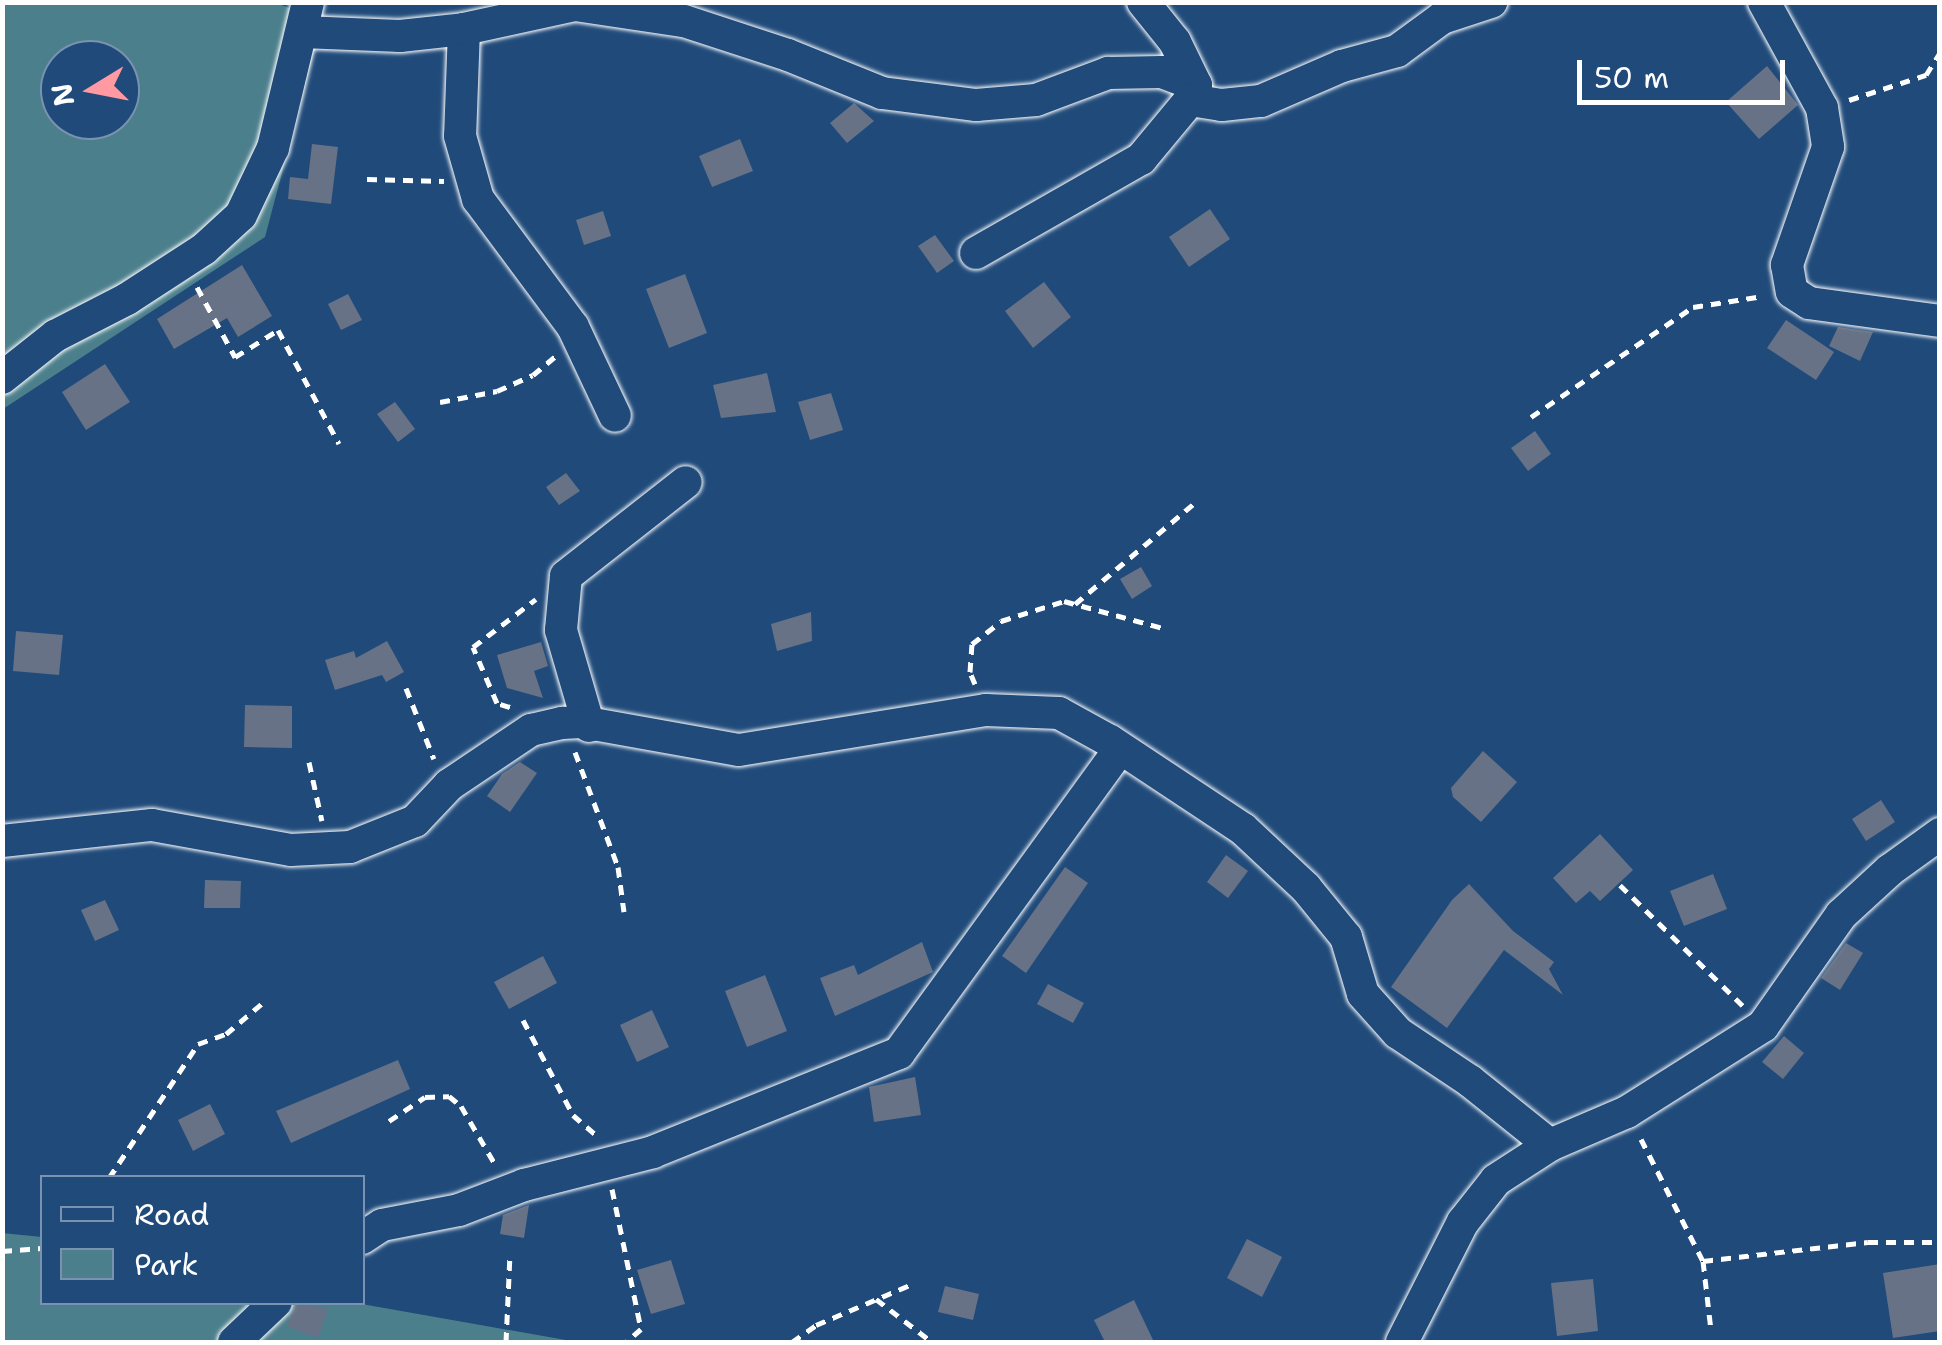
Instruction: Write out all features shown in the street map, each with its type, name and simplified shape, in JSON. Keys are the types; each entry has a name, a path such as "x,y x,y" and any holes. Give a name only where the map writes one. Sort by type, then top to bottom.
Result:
{"street":[{"path":"1143,2 1175,42 1193,93"},
{"path":"2,378 55,336 184,262 241,215 273,148 305,17 400,36 464,29 575,5 684,21 788,55 882,93 976,105 1036,100 1108,73 1162,72 1193,93 1222,105 1261,101 1342,66 1397,51 1442,18 1490,2"},
{"path":"1764,2 1822,108 1828,147 1787,265 1792,292 1809,303 1940,320"},
{"path":"464,29 460,136 478,200 578,339 615,416"},
{"path":"976,253 1141,160 1193,93"},
{"path":"575,725 561,630 566,576 686,482"},
{"path":"2,841 152,824 291,850 350,847 414,821 445,790 531,730 575,725 739,750 986,710 1059,713 1243,829 1306,888 1346,936 1363,994 1398,1033 1470,1081 1550,1145"},
{"path":"365,1236 382,1225 459,1210 510,1190 653,1152 900,1053 1120,749"},
{"path":"1402,1342 1463,1222 1496,1180 1550,1145 1627,1112 1763,1026 1841,915 1890,870 1940,834"},
{"path":"234,1342 273,1305"}],"path":[{"path":"1822,108 1926,75 1940,53"},
{"path":"366,179 420,183 472,178"},
{"path":"184,262 235,357 278,330 339,444"},
{"path":"1531,417 1694,307 1792,292"},
{"path":"440,402 497,391 534,375 578,339"},
{"path":"1074,604 1198,500"},
{"path":"513,708 497,703 473,647 566,576"},
{"path":"986,710 970,672 972,644 1001,621 1064,602 1163,628"},
{"path":"406,688 445,790"},
{"path":"575,725 618,867 624,912"},
{"path":"309,762 328,848"},
{"path":"1620,885 1763,1026"},
{"path":"111,1175 198,1044 226,1034 266,1000"},
{"path":"389,1121 426,1097 449,1096 461,1106 510,1190"},
{"path":"1627,1112 1703,1261 1711,1330"},
{"path":"1703,1261 1868,1242 1940,1242"},
{"path":"2,1251 40,1248"},
{"path":"506,1342 510,1255"},
{"path":"792,1342 816,1325 910,1286"},
{"path":"876,1299 932,1342"}],"green space":[{"path":"3,3 277,3 322,22 265,237 3,409"},
{"path":"2,1233 40,1237 40,1305 365,1305 577,1342 3,1342"}],"building":[{"path":"1767,66 1798,105 1759,139 1726,102"},
{"path":"854,103 874,121 847,143 830,123"},
{"path":"740,139 753,171 712,187 699,156"},
{"path":"312,144 338,147 331,204 288,199 290,177 308,179"},
{"path":"1210,209 1230,239 1189,267 1169,237"},
{"path":"603,211 611,236 584,245 576,220"},
{"path":"935,235 954,261 937,273 918,246"},
{"path":"242,265 272,316 238,337 227,318 174,349 157,319"},
{"path":"685,274 707,333 669,348 646,289"},
{"path":"1044,282 1071,317 1033,348 1005,311"},
{"path":"348,294 362,320 341,330 328,304"},
{"path":"1786,320 1834,352 1816,380 1767,348"},
{"path":"1838,327 1873,332 1860,361 1829,346"},
{"path":"105,364 130,402 86,430 62,392"},
{"path":"767,373 776,412 721,418 713,385"},
{"path":"831,393 843,430 810,440 798,402"},
{"path":"395,402 415,429 398,442 377,414"},
{"path":"1535,431 1551,454 1528,471 1511,448"},
{"path":"566,473 580,491 559,505 546,487"},
{"path":"1141,567 1152,586 1132,599 1120,579"},
{"path":"811,612 812,641 777,651 771,624"},
{"path":"16,631 63,635 59,675 13,671"},
{"path":"387,641 404,672 386,682 382,675 335,690 325,660 354,651 356,658"},
{"path":"541,642 548,666 534,671 543,698 507,688 497,655"},
{"path":"245,705 292,706 292,748 244,747"},
{"path":"1483,751 1517,782 1481,822 1453,797 1451,788"},
{"path":"520,762 537,773 510,812 487,796 502,774"},
{"path":"1881,800 1895,822 1866,841 1852,819"},
{"path":"1600,834 1633,870 1600,901 1590,891 1576,903 1553,878"},
{"path":"1226,855 1248,871 1228,898 1207,882"},
{"path":"1065,867 1088,883 1026,973 1002,956"},
{"path":"1713,874 1727,909 1684,926 1670,891"},
{"path":"205,880 241,881 240,908 204,908"},
{"path":"1469,884 1513,931 1554,962 1549,969 1563,995 1504,950 1447,1028 1391,987 1452,900"},
{"path":"105,900 119,930 95,941 81,910"},
{"path":"922,942 933,972 835,1016 820,978 854,965 858,975"},
{"path":"1846,943 1863,953 1840,990 1821,978"},
{"path":"543,956 557,983 509,1009 494,982"},
{"path":"765,975 787,1031 747,1047 725,991"},
{"path":"1048,984 1084,1003 1073,1023 1037,1004"},
{"path":"652,1010 669,1047 637,1062 620,1025"},
{"path":"1784,1036 1804,1053 1783,1079 1762,1062"},
{"path":"398,1060 410,1089 291,1143 276,1111"},
{"path":"915,1077 921,1115 874,1122 869,1087"},
{"path":"210,1104 225,1134 193,1151 178,1120"},
{"path":"529,1205 524,1238 500,1234 503,1215"},
{"path":"1247,1239 1282,1257 1262,1297 1227,1278"},
{"path":"671,1260 685,1304 651,1314 637,1270"},
{"path":"1940,1264 1940,1331 1893,1338 1883,1273"},
{"path":"1593,1279 1598,1331 1557,1336 1551,1283"},
{"path":"945,1286 979,1294 973,1320 938,1312"},
{"path":"1134,1300 1154,1342 1105,1342 1094,1320"},
{"path":"295,1305 328,1309 318,1338 287,1326"}]}
